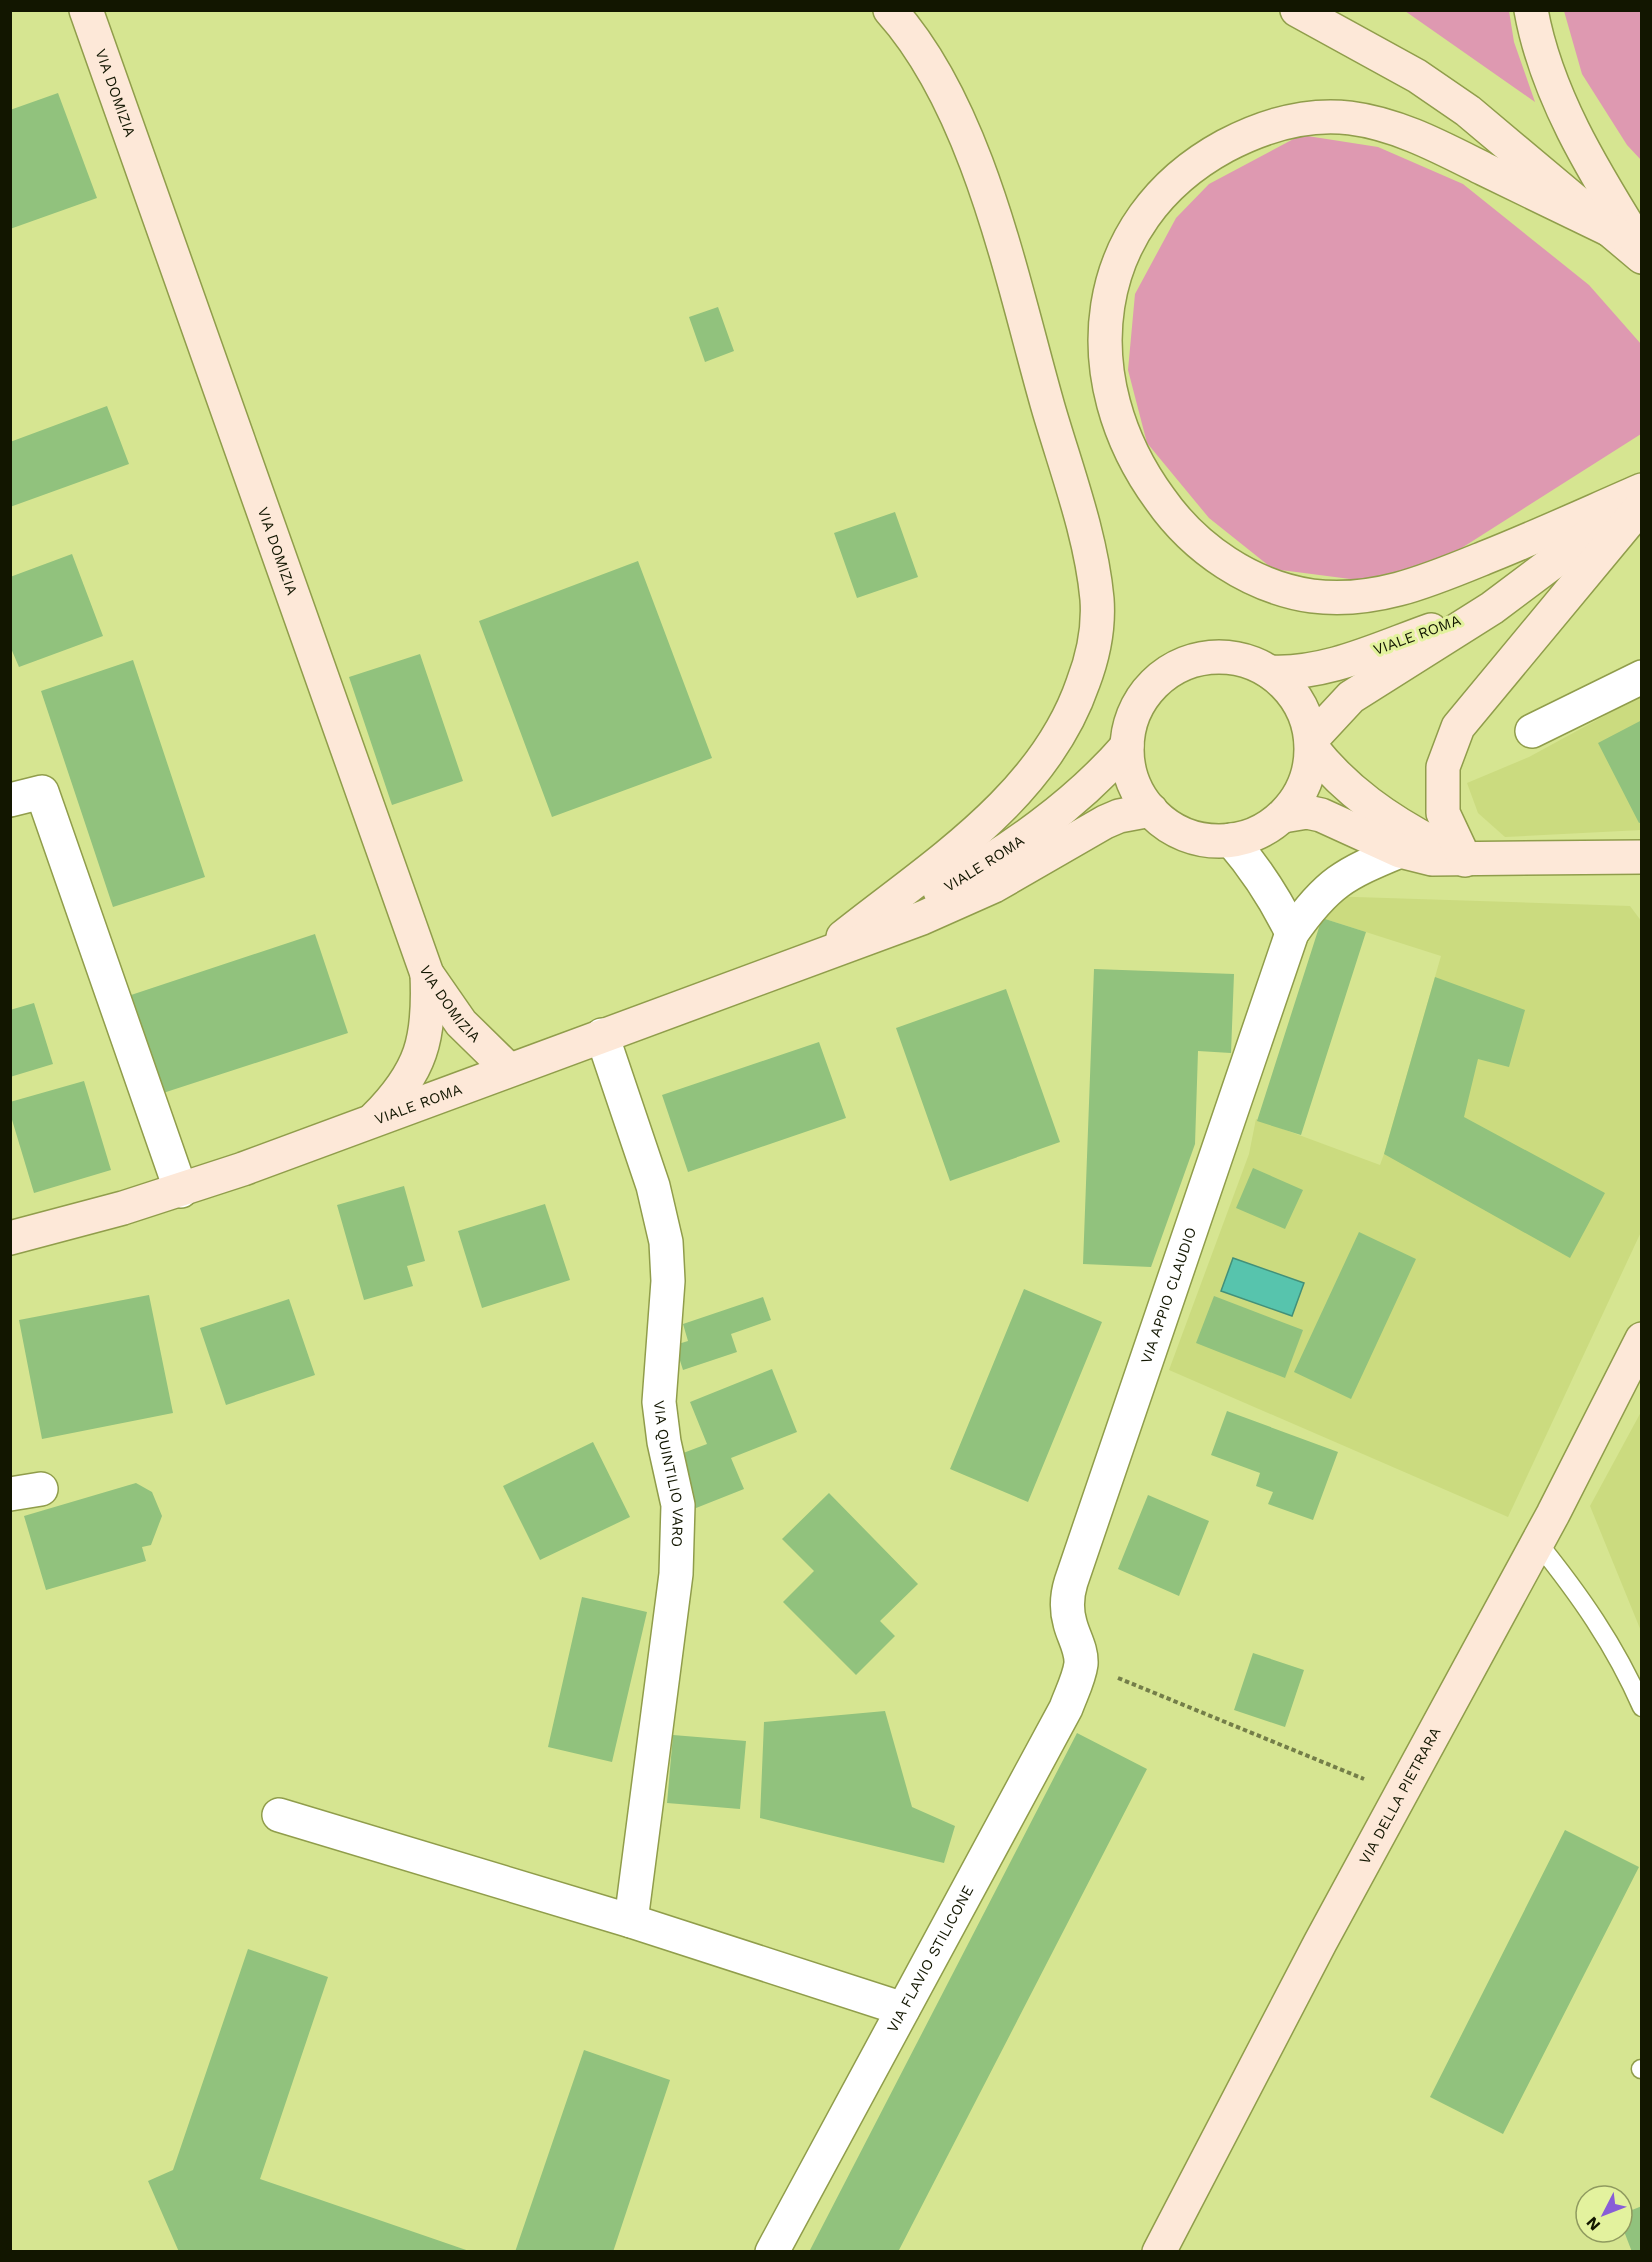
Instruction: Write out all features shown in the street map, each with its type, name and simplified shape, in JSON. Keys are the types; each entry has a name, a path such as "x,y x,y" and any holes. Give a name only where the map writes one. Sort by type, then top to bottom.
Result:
{"street":[{"name":"VIA DOMIZIA","path":"86,10 427,974 461,1023 510,1070"},
{"path":"822,954 968,838 1029,777 1064,725 1079,694 1090,663 1096,622 1094,579 1079,515 990,206 945,93 916,43 890,10"},
{"path":"1297,10 1426,81 1468,111 1628,240"},
{"path":"1531,10 1546,66 1570,122 1628,240 1641,257"},
{"path":"1628,240 1443,149 1380,124 1330,117 1284,124 1246,136 1211,154 1184,173 1160,197 1140,224 1111,284 1104,316 1104,350 1108,385 1122,434 1137,466 1167,510 1190,535 1216,556 1249,575 1284,589 1313,596 1348,597 1386,594 1434,579 1641,490"},
{"name":"VIALE ROMA","path":"1311,744 1351,697 1492,608 1641,496"},
{"path":"1465,860 1443,813 1443,767 1458,728 1641,505"},
{"name":"VIALE ROMA","path":"1270,672 1299,672 1333,664 1492,608"},
{"path":"1224,657 1248,662 1270,672 1286,685 1307,720 1311,744 1308,773 1299,796 1283,816 1259,832 1231,840 1201,839 1174,829 1151,810 1138,791 1130,770 1127,746 1131,722 1141,700 1157,681 1176,667 1200,658 1224,657"},
{"path":"1532,731 1641,677"},
{"path":"1311,744 1345,784 1389,820 1465,860"},
{"name":"VIALE ROMA","path":"822,954 922,902 997,856 1049,820 1073,800 1127,746"},
{"path":"10,800 42,792 181,1191"},
{"name":"VIALE ROMA","path":"10,1238 181,1191 922,918 994,886 1105,822 1119,816 1151,810"},
{"path":"1283,816 1308,812 1321,814 1400,851 1432,859 1600,860 1641,857"},
{"path":"1231,840 1271,893 1292,933"},
{"name":"VIA APPIO CLAUDIO","path":"1081,1662 1068,1612 1071,1582 1292,933 1324,890 1346,875 1400,851"},
{"path":"1600,860 1641,883"},
{"path":"372,1122 409,1079 419,1056 428,1027 427,974"},
{"name":"VIA QUINTILIO VARO","path":"602,1035 655,1192 666,1242 668,1281 658,1402 678,1505 679,1522 676,1574 632,1921"},
{"name":"VIA DELLA PIETRARA","path":"1159,2252 1400,1795 1537,1542 1641,1339"},
{"name":"VIA FLAVIO STILICONE","path":"772,2252 1066,1708 1081,1662"},
{"path":"279,1815 632,1921 903,2008"}],"lane":[{"path":"1537,1542 1599,1623 1615,1650 1641,1707"}],"path":[{"path":"1081,1662 1400,1795"}],"shaded area":[{"path":"1405,11 1509,11 1514,42 1535,102"},
{"path":"1564,11 1641,11 1641,160 1627,145 1582,74"},
{"path":"1301,135 1378,147 1463,184 1589,285 1641,344 1641,434 1438,563 1358,580 1273,569 1209,518 1147,443 1128,370 1135,294 1176,218 1209,184"},
{"path":"1641,696 1641,830 1505,837 1478,813 1467,783 1529,757"},
{"path":"1324,896 1630,906 1642,922 1641,1232 1508,1517 1169,1370 1249,1154 1256,1119 1380,1165 1384,1154 1441,956 1322,918"},
{"path":"1641,1412 1641,1631 1590,1506"}],"water":[{"path":"1233,1258 1304,1283 1292,1316 1221,1291"}],"building":[{"path":"58,93 97,198 10,229 10,110"},
{"path":"718,307 734,351 705,362 689,317"},
{"path":"107,406 129,464 10,507 10,442"},
{"path":"895,512 918,577 857,598 834,533"},
{"path":"72,554 103,636 19,667 10,646 10,577"},
{"path":"638,561 712,758 552,817 479,621"},
{"path":"420,654 463,781 392,805 349,677"},
{"path":"133,660 205,877 113,907 41,691"},
{"path":"1642,720 1642,822 1639,823 1598,743"},
{"path":"1322,918 1366,932 1301,1135 1257,1121"},
{"path":"315,934 348,1033 160,1094 128,996"},
{"path":"1094,969 1234,974 1231,1053 1198,1051 1195,1144 1151,1267 1083,1264"},
{"path":"1435,977 1525,1010 1509,1067 1478,1059 1464,1117 1605,1193 1570,1258 1384,1154"},
{"path":"1006,989 1060,1142 950,1181 896,1028"},
{"path":"34,1003 53,1064 10,1077 10,1010"},
{"path":"819,1042 846,1118 688,1172 662,1095"},
{"path":"84,1081 111,1170 34,1193 10,1113 10,1102"},
{"path":"1253,1168 1303,1190 1285,1229 1236,1208"},
{"path":"404,1186 425,1261 407,1266 413,1286 364,1300 337,1205"},
{"path":"545,1204 570,1280 482,1308 458,1231"},
{"path":"1359,1232 1416,1259 1351,1399 1294,1372"},
{"path":"1024,1289 1102,1322 1028,1502 950,1469"},
{"path":"149,1295 173,1413 42,1439 19,1320"},
{"path":"1214,1296 1303,1330 1285,1378 1196,1343"},
{"path":"763,1297 771,1320 731,1334 737,1352 683,1370 675,1345 688,1341 683,1324"},
{"path":"289,1299 315,1375 226,1405 200,1328"},
{"path":"772,1369 797,1432 731,1458 744,1489 691,1510 670,1458 707,1444 690,1402"},
{"path":"1227,1411 1338,1452 1313,1520 1268,1504 1273,1492 1256,1486 1260,1473 1211,1455"},
{"path":"593,1442 630,1517 540,1560 503,1486"},
{"path":"136,1483 152,1492 162,1516 151,1545 142,1547 146,1561 46,1590 24,1516"},
{"path":"829,1493 918,1584 880,1621 895,1636 856,1675 783,1602 814,1571 782,1539"},
{"path":"1148,1495 1209,1521 1179,1596 1118,1569"},
{"path":"582,1597 647,1612 612,1762 548,1747"},
{"path":"1253,1653 1304,1670 1285,1727 1234,1710"},
{"path":"885,1711 912,1807 955,1826 944,1863 760,1818 764,1722"},
{"path":"1077,1733 1147,1769 898,2252 809,2252"},
{"path":"673,1735 746,1741 740,1809 667,1803"},
{"path":"1565,1830 1639,1867 1503,2134 1430,2097"},
{"path":"248,1949 328,1977 260,2179 472,2252 179,2252 148,2181 173,2170"},
{"path":"584,2050 670,2080 613,2252 515,2252"},
{"path":"1642,2206 1642,2252 1632,2252 1629,2244 1634,2244 1634,2209"}]}
